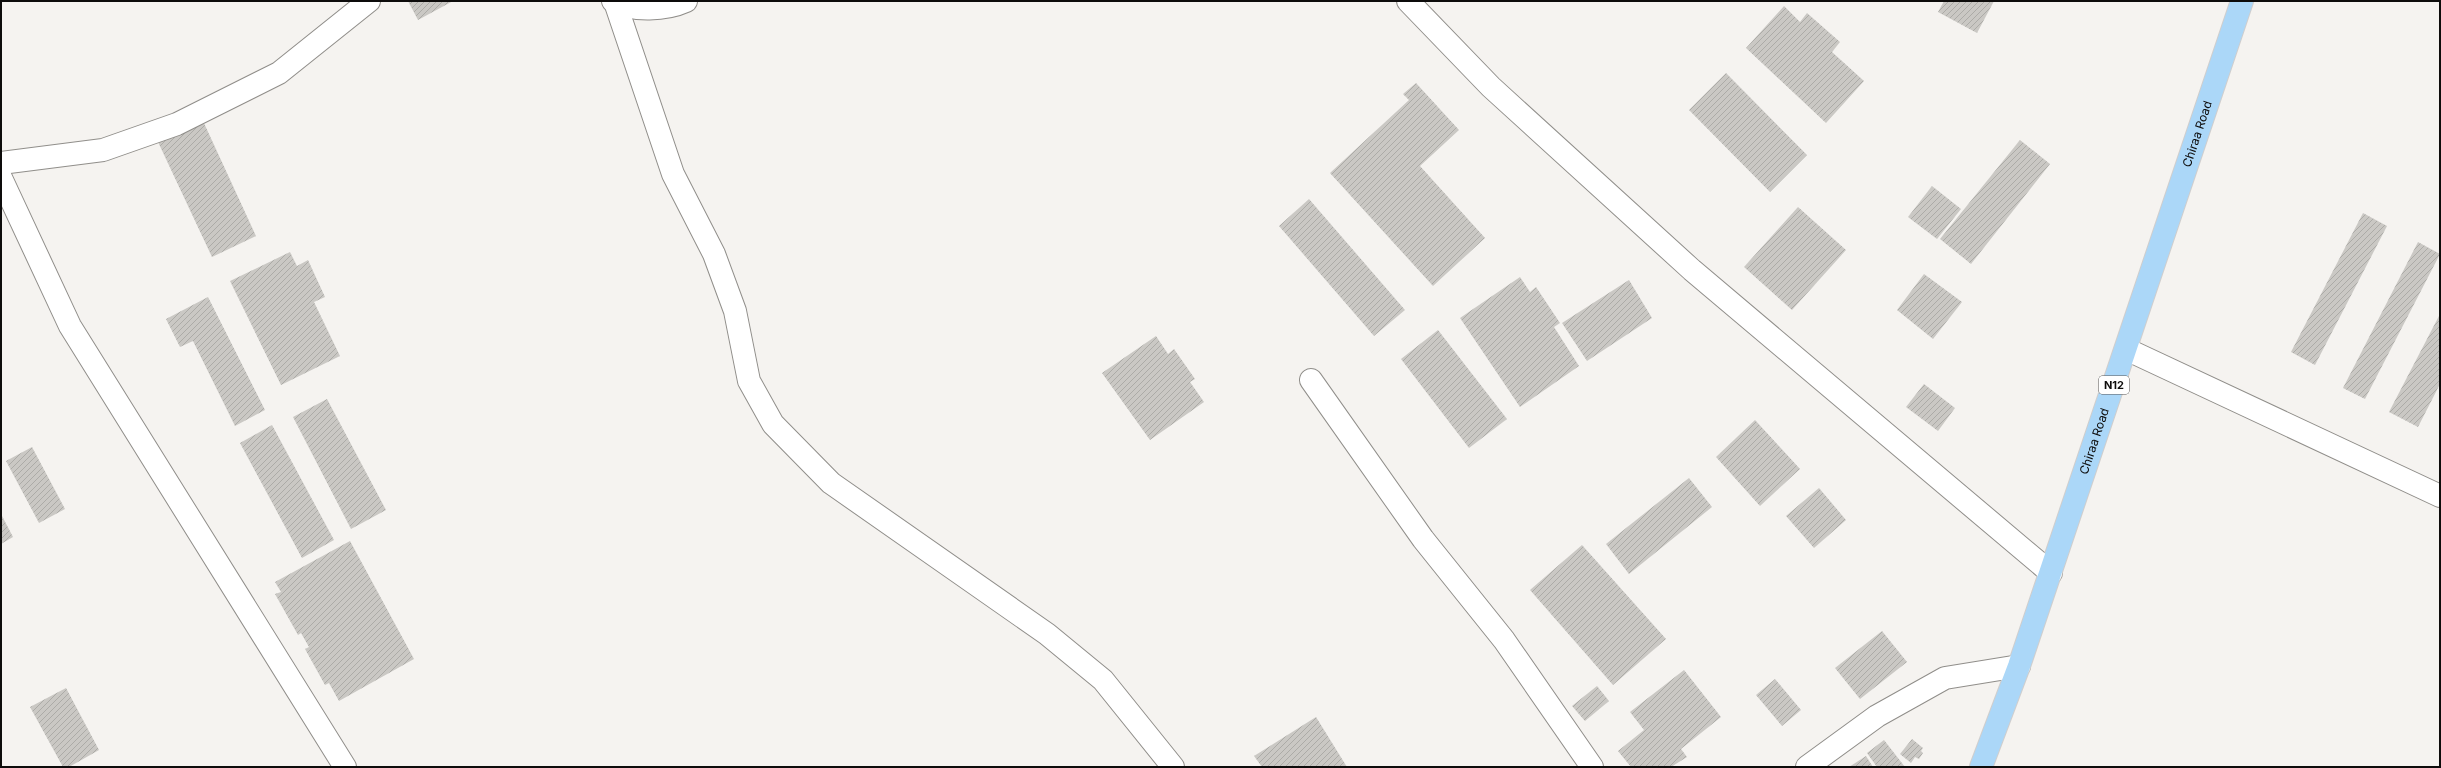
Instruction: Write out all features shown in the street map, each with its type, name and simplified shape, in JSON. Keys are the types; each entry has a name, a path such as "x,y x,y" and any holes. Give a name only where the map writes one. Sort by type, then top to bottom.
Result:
{"highway":[{"name":"Chiraa Road","path":"1981,767 2019,666 2242,1"}],"street":[{"path":"1,163 103,150 177,124 279,73 369,1"},
{"path":"614,2 640,9 679,4 686,1"},
{"path":"1408,1 1491,87 1692,270 2050,573"},
{"path":"614,2 673,174 714,254 735,311 749,381 773,424 831,483 1048,634 1103,680 1173,767"},
{"path":"1,178 70,326 345,767"},
{"path":"2126,349 2440,496"},
{"path":"1311,380 1423,539 1504,640 1592,767"},
{"path":"1807,767 1877,716 1945,678 2019,666"}],"building":[{"path":"408,1 453,1 418,20"},
{"path":"1944,1 1994,1 1977,33 1938,12"},
{"path":"1784,6 1800,22 1807,13 1840,42 1832,52 1864,81 1826,123 1746,48"},
{"path":"1726,73 1807,155 1770,192 1689,110"},
{"path":"1416,83 1459,130 1420,166 1485,238 1433,286 1330,173 1409,100 1403,94"},
{"path":"203,121 256,236 212,257 158,142"},
{"path":"2020,140 2050,164 1971,264 1940,239"},
{"path":"1932,186 1961,209 1937,239 1908,217"},
{"path":"1309,199 1405,310 1374,336 1279,226"},
{"path":"1798,207 1846,250 1792,310 1744,267"},
{"path":"2363,213 2387,226 2315,365 2291,352"},
{"path":"2418,242 2440,254 2365,399 2343,388"},
{"path":"290,252 297,266 308,260 325,297 314,302 340,356 281,385 230,281"},
{"path":"1924,274 1962,302 1933,339 1897,310"},
{"path":"1520,277 1530,292 1536,287 1560,323 1554,327 1579,366 1520,407 1460,318"},
{"path":"1629,280 1652,318 1587,361 1562,323"},
{"path":"208,297 265,410 235,426 193,341 180,347 166,319"},
{"path":"2440,314 2440,384 2418,427 2389,412"},
{"path":"1438,330 1507,419 1469,448 1401,359"},
{"path":"1156,336 1168,354 1174,349 1195,379 1190,382 1204,402 1150,440 1102,373"},
{"path":"1924,384 1955,408 1938,431 1906,407"},
{"path":"327,399 386,510 351,529 293,417"},
{"path":"1755,420 1800,469 1760,506 1716,457"},
{"path":"272,425 334,540 302,558 240,443"},
{"path":"32,447 65,509 39,523 6,461"},
{"path":"1689,478 1712,507 1629,574 1606,544"},
{"path":"1819,488 1846,520 1814,548 1786,516"},
{"path":"1,514 13,537 1,544"},
{"path":"350,541 414,659 339,701 329,683 325,685 305,649 309,647 301,633 298,635 275,594 281,592 275,582"},
{"path":"1582,545 1666,639 1613,685 1530,590"},
{"path":"1882,631 1907,662 1860,699 1835,668"},
{"path":"1684,670 1721,717 1681,749 1687,757 1671,767 1631,767 1618,751 1644,730 1630,712"},
{"path":"1775,679 1801,710 1782,726 1756,695"},
{"path":"1597,686 1609,701 1585,721 1572,706"},
{"path":"66,688 99,750 69,767 63,767 30,707"},
{"path":"1316,717 1347,767 1262,767 1254,756"},
{"path":"1912,739 1923,748 1921,751 1923,753 1919,759 1915,757 1911,763 1900,754"},
{"path":"1884,740 1905,767 1877,767 1867,753"},
{"path":"1866,756 1873,767 1849,767"}]}
